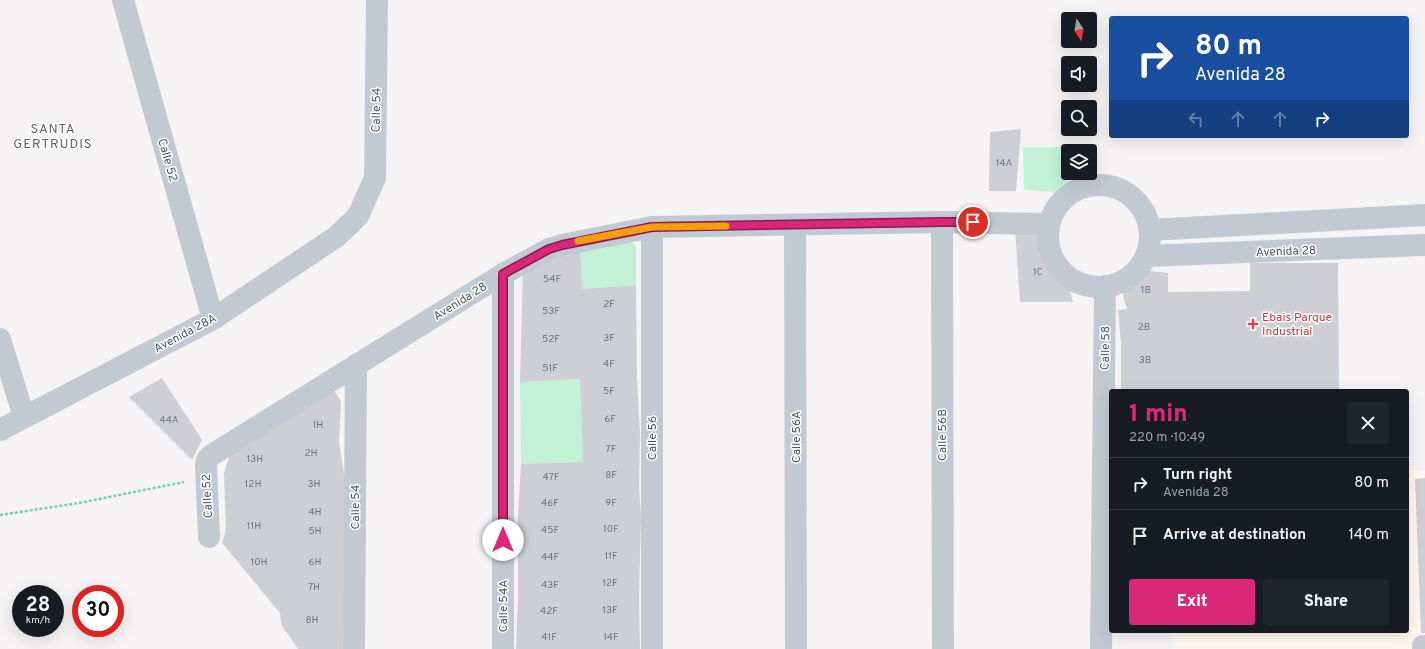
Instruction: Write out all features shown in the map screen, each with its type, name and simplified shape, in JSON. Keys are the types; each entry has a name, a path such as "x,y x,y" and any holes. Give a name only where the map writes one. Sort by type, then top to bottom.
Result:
{"street":[{"name":"Calle 52","path":"123,0 213,319"},
{"name":"Calle 54","path":"358,216 375,178 377,0"},
{"path":"1103,185 1120,189 1135,199 1145,213 1150,230 1150,243 1146,256 1140,267 1130,277 1118,283 1106,286 1086,285 1068,277 1055,262 1049,244 1049,224 1057,208 1069,195 1085,187 1103,185"},
{"name":"Avenida 28A","path":"0,430 213,319 336,237 358,216"},
{"path":"1150,230 1425,216"},
{"name":"Avenida 28","path":"210,456 503,274 549,249 562,245 652,227 942,222 1049,224"},
{"name":"Calle 56B","path":"942,222 942,649"},
{"name":"Calle 56A","path":"795,225 796,649"},
{"path":"1247,225 1248,252"},
{"name":"Calle 56","path":"652,227 652,649"},
{"name":"Avenida 28","path":"1146,256 1425,245"},
{"name":"Calle 54A","path":"502,649 503,274"},
{"name":"Calle 58","path":"1101,649 1106,286"},
{"path":"0,339 24,417"},
{"name":"Calle 54","path":"354,649 356,365"},
{"name":"Calle 52","path":"209,537 206,465 210,456"},
{"path":"1423,649 1423,646 1425,646"}],"path":[{"path":"0,515 79,504 207,477"}],"shaded area":[{"path":"1409,471 1425,471 1425,649 1172,649 1172,633 1409,633"}],"green space":[{"path":"1023,147 1061,147 1061,180 1069,180 1055,192 1024,190"},
{"path":"627,238 636,245 636,285 582,289 580,245"},
{"path":"580,379 583,462 521,464 520,382"}],"building":[{"path":"1021,129 1016,191 989,191 990,132"},
{"path":"1015,228 1039,233 1048,258 1068,283 1073,302 1020,302"},
{"path":"580,245 582,289 636,285 637,377 640,435 639,487 641,516 639,596 640,649 516,649 518,598 518,516 521,464 583,462 580,379 520,382 523,267"},
{"name":"Ebais Parque Industrial","path":"1250,263 1338,263 1339,389 1121,389 1121,342 1118,310 1127,309 1123,295 1126,283 1142,270 1168,273 1168,292 1250,291"},
{"path":"162,378 202,440 192,460 129,397"},
{"path":"333,389 341,401 339,442 347,493 348,574 343,649 298,649 281,624 280,613 222,543 226,530 224,473 230,454"},
{"path":"1425,478 1425,633 1421,633 1415,479"}],"slow traffic":[{"path":"578,241 652,227 726,226"}],"place":[{"name":"Ebais Parque Industrial","path":"1253,324"}],"district":[{"name":"SANTA GERTRUDIS","path":"53,136"}],"route":[{"path":"503,540 503,274 549,249 652,227 973,222"}]}
